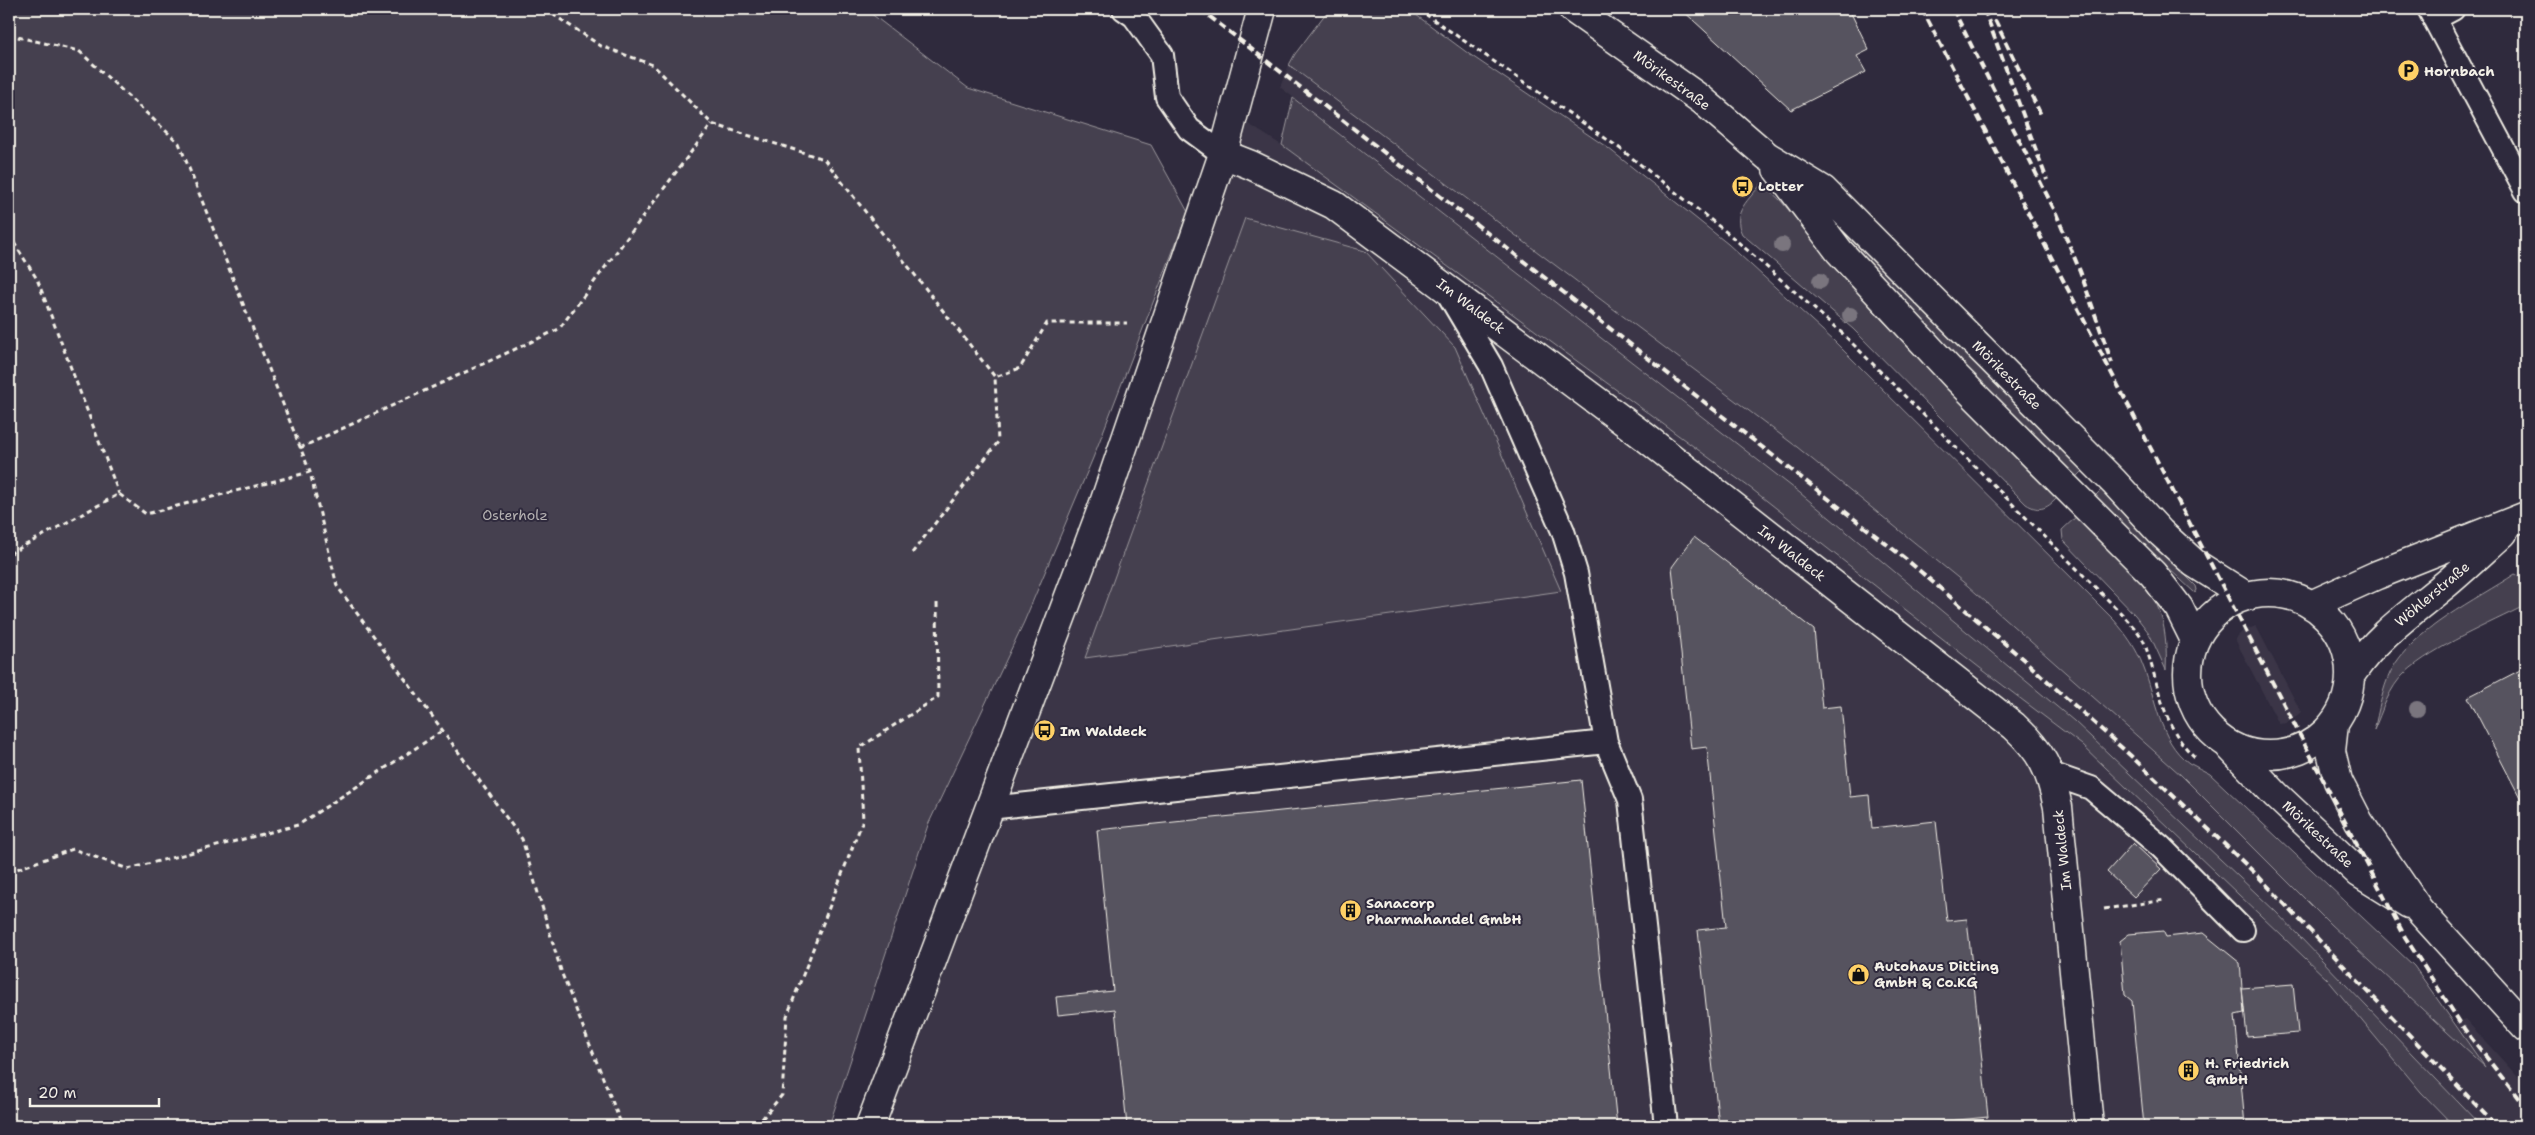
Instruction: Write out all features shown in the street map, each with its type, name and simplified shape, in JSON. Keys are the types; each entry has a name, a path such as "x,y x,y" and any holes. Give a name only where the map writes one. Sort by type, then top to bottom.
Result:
{"street":[{"path":"870,1126 1103,506 1223,154 1262,9"},
{"name":"Mörikestraße","path":"1573,9 1702,100 1767,156 1823,190 2114,482 2160,532 2194,563 2246,596"},
{"name":"Im Waldeck","path":"1223,154 1251,165 1334,205 1443,284 1645,437 2014,726 2032,743 2051,774 2058,806 2089,1126"},
{"name":"Mörikestraße","path":"1767,156 1838,251 1956,377 2153,574 2179,608 2195,640"},
{"name":"Wöhlerstraße","path":"2312,604 2378,574 2522,518"},
{"name":"Wöhlerstraße","path":"2352,673 2364,654 2402,617 2445,585 2522,518"},
{"name":"Mörikestraße","path":"2227,744 2249,754 2273,756 2306,747 2318,741 2334,724 2348,700 2352,673 2346,646 2333,622 2312,604 2280,593 2263,593 2246,596 2230,602 2216,612 2204,625 2195,640 2188,663 2188,679 2195,709 2208,729 2227,744 2276,794 2359,873 2419,910"},
{"name":"Mörikestraße","path":"2334,724 2331,751 2338,781 2359,822 2419,910 2526,1028"}],"lane":[{"path":"1124,9 1134,16 1162,55 1167,97 1190,129 1223,154"},
{"path":"2439,12 2526,191"},
{"path":"1443,284 1491,366 1563,531 1576,573 1606,742 1630,800 1666,1126"},
{"path":"989,808 1606,742"},
{"path":"2051,774 2091,788 2161,847 2243,930"}],"path":[{"path":"545,9 601,46 653,65 712,124 824,159 995,377 998,442 912,553"},
{"path":"1418,9 1618,147 1730,236 1843,334 2123,615 2143,640 2172,729 2183,746 2201,762"},
{"path":"9,35 79,51 179,143 310,472 337,586 522,839 562,974 622,1126"},
{"path":"300,448 559,329 712,124"},
{"path":"9,235 37,279 119,494 146,514 310,472"},
{"path":"995,377 1020,368 1046,323 1122,322 1163,334"},
{"path":"9,554 119,494"},
{"path":"756,1126 782,1095 787,1016 863,820 859,748 938,697 937,600"},
{"path":"9,872 73,849 128,869 298,825 442,731"},
{"path":"2069,914 2207,894"}],"shaded area":[{"path":"1289,65 1797,447 1968,586 2181,775 2331,925 2483,1065 2456,1024 2465,1019 2526,1086 2526,1126 2481,1126 2276,912 2074,721 1800,493 1280,87"},
{"path":"1234,115 1302,158 1753,490 1980,668 2082,745 2328,980 2421,1092 2454,1126 870,1126"},
{"path":"2256,626 2301,712 2287,723 2279,724 2235,639 2243,631"}],"green space":[{"name":"Osterholz","path":"9,9 865,9 968,88 1151,145 1188,212 1093,458 1024,622 928,825 829,1126 9,1126"},
{"path":"1329,9 1408,9 1469,54 1608,148 1728,244 1834,341 2114,620 2127,636 2141,660 2165,731 2179,754 2189,763 2210,774 2414,966 2485,1067 2331,925 2181,775 1968,586 1797,447 1289,65 1295,54"},
{"path":"1293,98 1800,493 2074,721 2276,912 2481,1126 2454,1126 2421,1092 2328,980 2082,745 1980,668 1753,490 1282,145"},
{"path":"1762,183 1781,201 1880,318 2059,496 2055,500 2040,509 2026,504 1853,329 1742,234 1739,226 1740,213"},
{"path":"1831,217 2085,468 2074,479 1891,295 1828,224"},
{"path":"1245,218 1365,251 1455,347 1561,591 1085,658"},
{"path":"2105,486 2134,524 2196,586 2197,590 2195,593 2093,498"},
{"path":"2077,516 2122,557 2142,581 2157,605 2164,629 2166,670 2149,633 2135,615 2063,540 2062,530"},
{"path":"2515,574 2524,583 2526,605 2447,645 2417,663 2399,679 2390,692 2374,730 2385,685 2391,671 2401,656 2414,642 2447,616"}],"building":[{"path":"1681,9 1849,9 1869,50 1857,56 1866,72 1791,110"},
{"path":"1694,537 1814,630 1822,708 1841,706 1850,797 1869,795 1872,828 1936,821 1947,921 1967,919 1988,1117 1928,1123 1929,1126 1719,1126 1698,930 1726,927 1707,747 1691,749 1672,567"},
{"path":"2526,667 2526,809 2468,697"},
{"name":"Sanacorp Pharmahandel GmbH","path":"1581,780 1617,1126 1127,1126 1115,1009 1058,1015 1056,997 1113,991 1097,830"},
{"path":"2133,843 2161,869 2134,897 2107,872"},
{"name":"H. Friedrich GmbH","path":"2163,931 2166,937 2203,933 2240,963 2244,1013 2235,1015 2245,1126 2144,1126 2132,1001 2125,995 2120,941 2129,934"},
{"path":"2293,984 2298,1033 2247,1037 2242,988"}],"railway":[{"path":"1200,9 1907,560 2024,660 2131,756 2258,876 2496,1126"},
{"path":"1922,9 2405,937 2465,1030 2526,1108"},
{"path":"1953,9 2055,211 2080,271 2112,363"},
{"path":"1984,9 2047,180"},
{"path":"1995,20 2042,117"}],"place":[{"name":"Hornbach","path":"2408,71"},
{"name":"Lotter","path":"1742,186"},
{"name":"Im Waldeck","path":"1044,731"},
{"name":"Sanacorp Pharmahandel GmbH","path":"1350,911"},
{"name":"Autohaus Ditting GmbH & Co.KG","path":"1858,974"},
{"name":"H. Friedrich GmbH","path":"2189,1071"}]}
